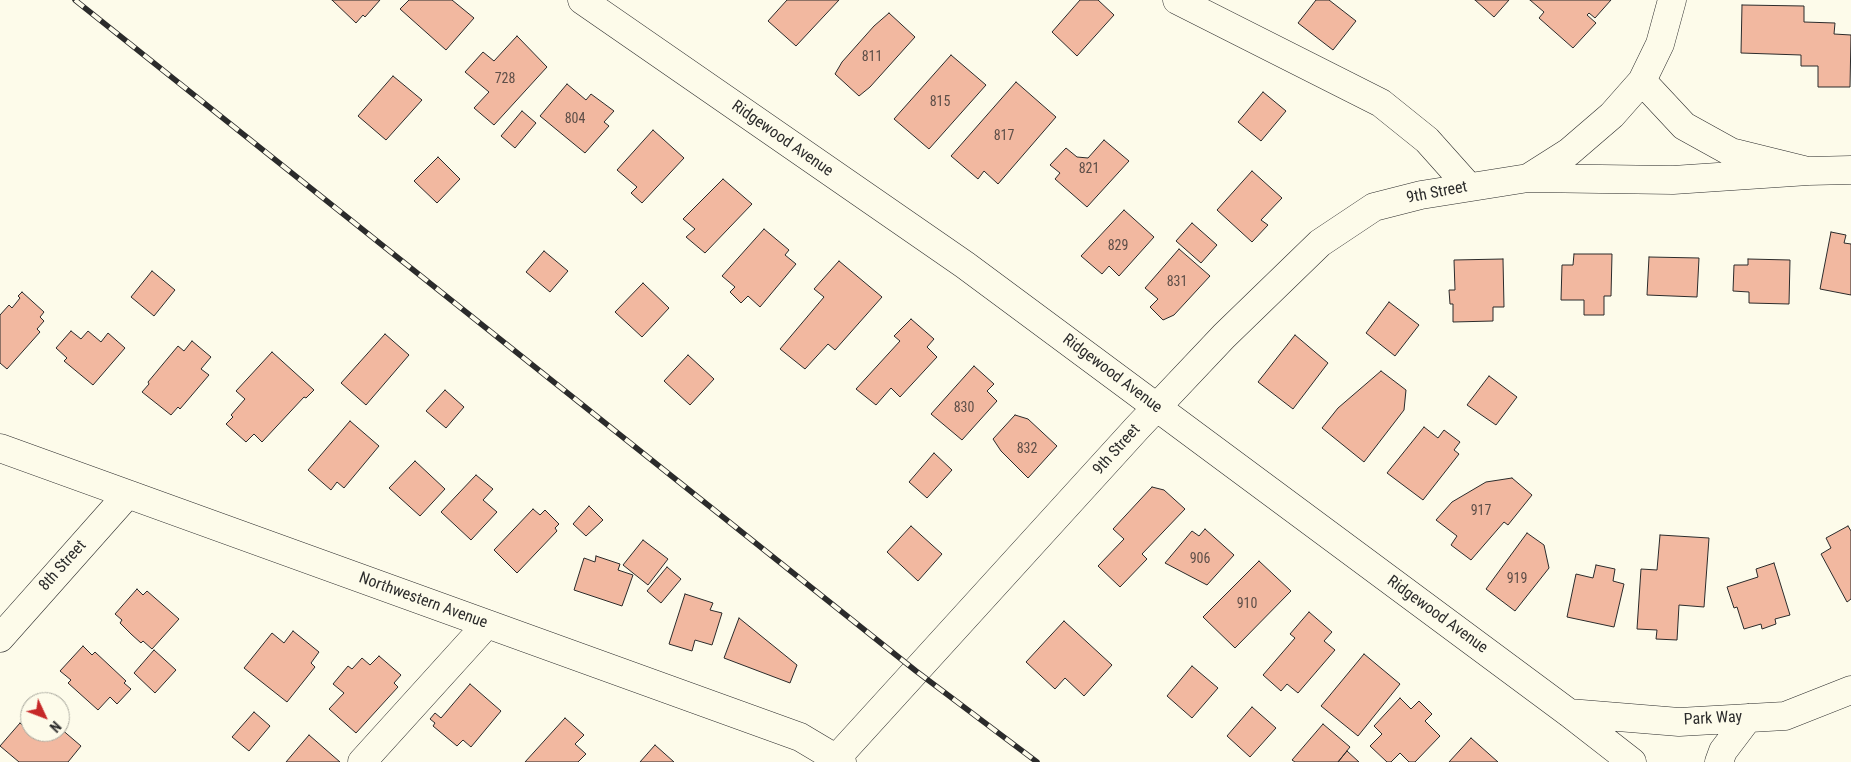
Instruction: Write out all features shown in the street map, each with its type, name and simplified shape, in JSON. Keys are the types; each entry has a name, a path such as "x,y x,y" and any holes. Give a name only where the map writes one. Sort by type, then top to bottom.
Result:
{"street":[{"name":"Ridgewood Avenue","path":"582,0 964,265 1569,713 1632,762"},
{"path":"1177,0 1381,103 1427,140 1469,187"},
{"name":"9th Street","path":"1528,178 1569,152 1612,115 1642,81 1660,44 1672,0"},
{"path":"1642,81 1684,126 1731,152 1808,171 1851,170"},
{"name":"9th Street","path":"837,761 1156,408 1224,336 1320,243 1374,207 1421,195 1528,178 1674,180 1808,171"},
{"name":"Northwestern Avenue","path":"0,448 800,737 837,761"},
{"name":"8th Street","path":"0,638 127,495"},
{"path":"362,762 487,624"},
{"name":"Park Way","path":"1569,713 1679,722 1785,716 1851,690"},
{"path":"1719,762 1723,751 1748,718"}],"building":[{"path":"332,0 380,0 365,17 363,15 356,23"},
{"path":"409,0 452,0 474,18 446,50 400,9"},
{"path":"787,0 839,0 796,46 768,21"},
{"path":"1080,0 1098,0 1114,15 1077,56 1052,32"},
{"path":"1316,0 1329,0 1356,21 1333,50 1298,23"},
{"path":"1475,0 1509,0 1494,17"},
{"path":"1530,0 1611,0 1595,18 1589,13 1587,15 1596,23 1573,48 1539,18 1544,12"},
{"path":"1742,5 1804,6 1804,22 1835,23 1834,34 1851,35 1850,87 1818,87 1818,66 1801,66 1801,55 1741,53"},
{"path":"889,13 915,37 870,87 859,96 835,74 842,62 874,26"},
{"path":"517,36 547,67 494,125 474,108 489,92 465,72 483,52 494,61"},
{"path":"951,55 986,85 929,149 894,119"},
{"path":"393,76 422,100 386,140 358,116"},
{"path":"1016,82 1056,117 998,184 984,171 978,179 951,156"},
{"path":"567,84 586,100 591,94 614,111 604,122 609,126 585,153 540,116"},
{"path":"1263,92 1286,111 1261,141 1238,122"},
{"path":"522,111 536,123 515,148 501,136"},
{"path":"653,130 684,158 642,203 631,193 637,187 617,170"},
{"path":"1104,140 1129,161 1087,207 1055,179 1060,173 1050,165 1066,148 1077,157 1088,158"},
{"path":"438,157 460,179 437,203 414,181"},
{"path":"1252,171 1282,198 1261,220 1268,225 1252,242 1217,210"},
{"path":"723,179 752,204 705,253 686,237 695,229 683,219"},
{"path":"1124,210 1154,237 1119,276 1109,266 1102,274 1081,256"},
{"path":"1192,223 1217,245 1201,263 1176,241"},
{"path":"764,229 789,250 785,255 796,264 760,307 748,296 741,303 730,292 735,287 722,276"},
{"path":"1831,232 1846,235 1844,243 1851,244 1851,295 1820,289"},
{"path":"1179,249 1210,276 1174,315 1163,320 1150,307 1158,299 1145,288"},
{"path":"544,251 568,271 550,292 526,272"},
{"path":"1574,254 1612,254 1611,296 1604,296 1604,315 1584,315 1584,300 1561,300 1562,265 1573,265"},
{"path":"1649,257 1699,258 1697,297 1647,295"},
{"path":"1503,259 1504,307 1493,307 1493,321 1453,322 1453,304 1450,304 1449,290 1455,290 1454,260"},
{"path":"1748,259 1790,260 1789,304 1749,303 1749,292 1733,291 1734,265 1748,265"},
{"path":"839,261 882,297 835,350 828,344 805,369 780,349 824,297 814,289"},
{"path":"152,271 175,290 154,316 131,297"},
{"path":"643,283 669,308 642,337 615,312"},
{"path":"22,292 44,312 40,317 44,321 37,329 40,332 7,369 0,363 0,315 9,305 12,308"},
{"path":"1389,302 1419,325 1395,356 1366,333"},
{"path":"911,319 934,339 927,347 937,357 900,397 891,388 876,405 856,389 900,341 894,336"},
{"path":"71,331 81,339 88,331 101,342 108,333 125,348 93,385 64,361 67,358 56,348"},
{"path":"385,334 409,355 366,405 341,383"},
{"path":"1295,335 1328,363 1293,409 1258,382"},
{"path":"192,341 211,357 201,369 209,375 180,409 178,407 171,415 142,392 178,346 184,351"},
{"path":"272,352 314,390 306,398 304,397 262,442 254,434 246,442 226,424 245,399 236,391"},
{"path":"688,355 714,379 690,405 664,381"},
{"path":"974,366 994,384 987,391 997,401 962,440 931,414"},
{"path":"1381,371 1406,390 1404,410 1364,462 1322,428 1338,408"},
{"path":"1489,376 1517,397 1496,425 1467,405"},
{"path":"445,390 464,407 446,428 426,411"},
{"path":"1015,415 1028,419 1057,446 1028,478 1001,451 993,439"},
{"path":"350,421 379,446 344,488 337,482 331,490 308,470"},
{"path":"1424,427 1438,438 1444,430 1460,442 1454,450 1459,454 1423,500 1387,473"},
{"path":"934,453 952,470 927,498 909,482"},
{"path":"415,461 445,489 420,516 389,488"},
{"path":"476,475 493,489 483,500 497,512 471,540 441,512"},
{"path":"1512,478 1532,495 1508,525 1504,522 1471,560 1451,545 1457,536 1436,520 1452,502 1486,482"},
{"path":"1152,487 1164,490 1185,509 1142,554 1147,559 1120,587 1098,566 1124,539 1113,529"},
{"path":"589,506 603,520 586,536 573,524"},
{"path":"533,509 540,515 545,510 559,524 555,528 557,531 517,573 494,550"},
{"path":"911,526 942,554 918,581 887,552"},
{"path":"1848,526 1851,531 1851,599 1847,602 1821,554 1831,548 1826,538"},
{"path":"1205,529 1234,555 1207,585 1165,563 1192,531 1199,536"},
{"path":"1527,533 1544,545 1549,568 1515,611 1486,589"},
{"path":"1660,535 1709,538 1704,607 1679,605 1677,640 1656,639 1657,630 1637,629 1641,569 1657,570"},
{"path":"643,540 668,559 648,585 623,565"},
{"path":"596,556 620,564 618,570 633,575 622,606 574,590 584,558 595,562"},
{"path":"1259,561 1291,591 1235,648 1203,617"},
{"path":"1774,563 1790,615 1775,619 1776,624 1762,629 1761,624 1744,629 1737,607 1734,608 1727,587 1758,577 1756,569"},
{"path":"1596,565 1615,569 1613,581 1624,584 1614,627 1567,617 1576,574 1593,578"},
{"path":"667,567 681,579 661,603 647,591"},
{"path":"137,589 143,595 147,591 179,619 152,649 143,641 141,643 131,634 120,623 122,620 115,614"},
{"path":"685,594 713,603 710,610 722,613 712,645 695,640 692,651 669,644"},
{"path":"1309,612 1332,632 1324,641 1335,650 1298,693 1287,684 1281,691 1263,675 1295,638 1290,634"},
{"path":"739,618 797,665 790,683 724,658"},
{"path":"1064,621 1112,665 1084,696 1065,678 1055,689 1026,662"},
{"path":"293,631 319,652 311,663 315,667 287,702 244,668 272,633 284,643"},
{"path":"83,646 92,655 95,652 126,681 124,683 131,689 117,704 110,697 98,710 68,683 71,680 60,671"},
{"path":"154,650 176,670 155,693 134,673"},
{"path":"1364,654 1400,684 1358,736 1321,706"},
{"path":"379,656 401,675 394,683 398,687 356,733 329,709 344,693 333,684 348,666 352,669 362,658 370,665"},
{"path":"1192,666 1218,688 1192,718 1167,696"},
{"path":"470,684 501,711 471,747 463,740 457,746 433,726 435,723 430,719 435,713 441,718"},
{"path":"1400,698 1411,709 1419,701 1432,714 1425,721 1440,736 1415,762 1409,762 1400,753 1391,762 1387,762 1370,746 1382,734 1374,726"},
{"path":"1252,707 1276,728 1250,757 1227,736"},
{"path":"254,712 270,726 249,751 232,737"},
{"path":"565,718 584,735 575,744 586,754 578,762 525,762"},
{"path":"20,723 20,742 70,742 70,737 81,746 68,762 19,762 0,746"},
{"path":"1323,724 1350,747 1338,762 1295,762 1292,760"},
{"path":"309,735 340,762 286,762"},
{"path":"1471,738 1498,762 1449,762"},
{"path":"655,745 674,762 640,762"},
{"path":"1347,751 1359,762 1338,762"}],"railway":[{"path":"75,0 916,671 1037,762"}]}
